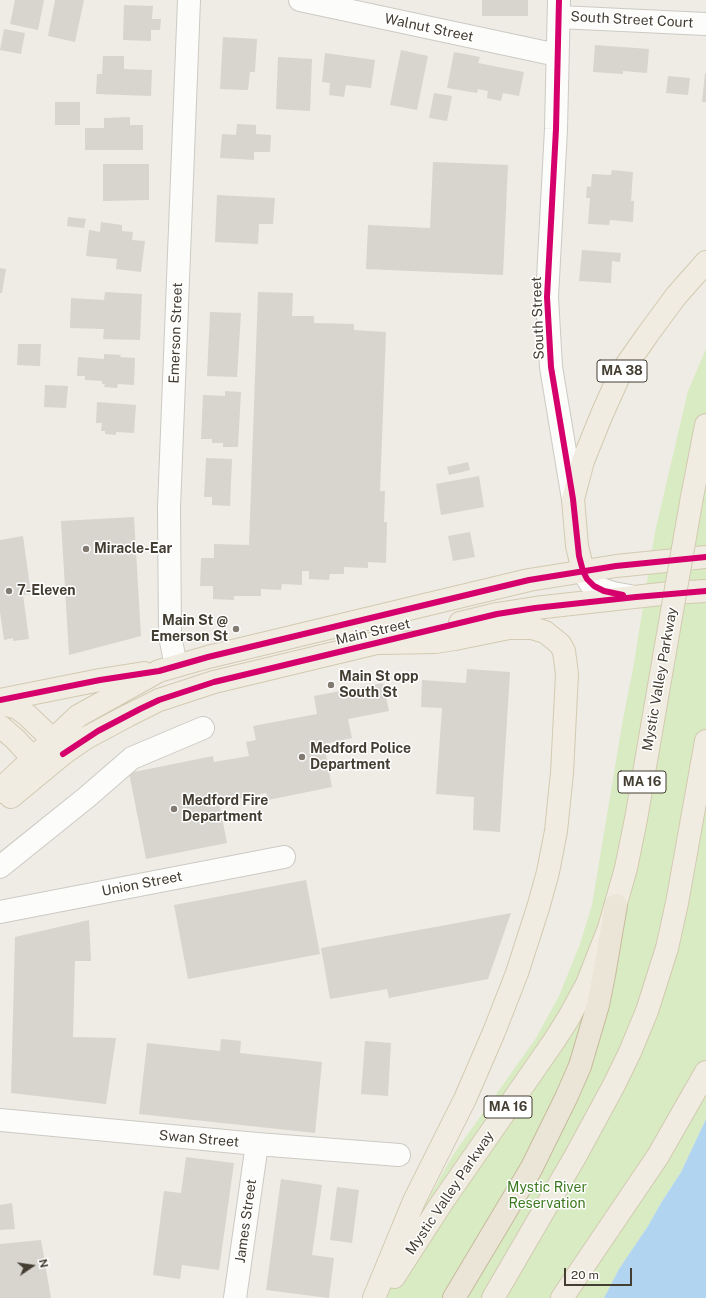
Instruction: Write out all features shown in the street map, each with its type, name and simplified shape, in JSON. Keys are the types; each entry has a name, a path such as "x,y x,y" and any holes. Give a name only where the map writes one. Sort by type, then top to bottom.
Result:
{"highway":[{"path":"454,1298 531,1169 580,1066 598,1006 616,905"}],"main road":[{"name":"MA 38","path":"573,499 589,447 620,374 676,296 706,262"},
{"name":"Mystic Valley Parkway","path":"381,1298 441,1204 568,1019 587,984 609,928 626,868 635,825 692,497 706,425"},
{"name":"South Street","path":"573,499 577,546 583,571"},
{"name":"Main Street","path":"58,747 69,724 87,710 167,669 216,655 529,580 616,566 706,557"},
{"name":"Main Street","path":"58,747 86,738 140,709 183,692 214,682 497,614 535,608 706,591"},
{"path":"374,1298 414,1201 465,1098 518,973 548,872 556,831 562,773 567,674 564,651 560,644 545,632 532,628 509,628 434,642 380,643"},
{"path":"0,700 100,680 167,669"},
{"path":"0,704 17,708 27,715 58,747 39,764 14,795 0,804"},
{"path":"0,726 39,764"},
{"path":"493,1298 575,1157 614,1085 630,1052 646,1011 666,948 677,903 706,741"},
{"path":"0,792 5,785 39,764"},
{"path":"562,1298 658,1156 706,1072"}],"street":[{"name":"Emerson Street","path":"167,669 170,636 169,508 189,0"},
{"name":"Walnut Street","path":"304,0 557,55"},
{"name":"South Street","path":"559,8 556,129 547,304 551,367 573,499"},
{"name":"South Street Court","path":"559,8 706,24"},
{"name":"South Street","path":"583,571 590,583 604,591 636,597"},
{"path":"0,866 87,797 132,758 203,728"},
{"name":"Union Street","path":"0,912 284,857"},
{"name":"Swan Street","path":"0,1120 257,1144 399,1155"},
{"name":"James Street","path":"235,1298 257,1144"}],"green space":[{"name":"Mystic River Reservation","path":"706,349 706,1119 681,1172 648,1226 619,1269 604,1298 373,1298 453,1155 536,1038 559,996 580,944 592,905 655,532 688,391"}],"water":[{"path":"706,1119 706,1298 604,1298 619,1269 648,1226 681,1172"}],"building":[{"path":"15,0 44,0 38,30 10,24"},
{"path":"55,0 84,0 75,42 48,36"},
{"path":"482,0 528,0 528,16 482,16"},
{"path":"124,5 153,6 152,19 161,19 160,30 151,30 151,41 123,40"},
{"path":"4,29 25,33 21,54 0,50"},
{"path":"223,37 257,39 255,72 250,72 248,90 220,89"},
{"path":"595,45 649,49 647,73 623,71 623,74 593,72"},
{"path":"401,50 428,56 417,110 390,105"},
{"path":"454,52 480,57 478,63 524,72 519,96 503,93 501,101 487,98 488,91 478,89 477,93 447,88"},
{"path":"325,53 375,60 371,88 346,85 344,97 329,95 330,83 322,82"},
{"path":"103,56 124,56 124,69 152,70 151,96 96,94 97,74 102,74"},
{"path":"278,57 312,59 310,111 276,109"},
{"path":"705,73 706,102 702,102"},
{"path":"668,76 690,78 688,95 666,93"},
{"path":"434,93 452,96 447,121 429,118"},
{"path":"55,102 80,102 80,125 55,125"},
{"path":"130,117 130,125 143,125 143,150 85,150 85,128 104,128 104,118"},
{"path":"237,124 256,125 256,134 271,135 270,152 254,152 254,160 220,158 222,134 236,135"},
{"path":"433,162 508,165 503,275 366,269 368,225 430,228"},
{"path":"103,164 149,164 149,200 103,201"},
{"path":"612,170 633,172 631,201 634,201 633,222 610,220 609,225 588,224 590,198 586,198 587,186 591,187 592,174 611,175"},
{"path":"217,195 275,198 273,224 259,224 258,244 215,242"},
{"path":"68,217 86,219 84,228 67,226"},
{"path":"101,222 122,225 122,231 133,232 132,240 145,241 141,272 116,269 117,259 86,256 89,230 100,232"},
{"path":"582,250 621,253 620,262 612,261 611,283 579,281"},
{"path":"0,268 6,269 2,293 0,293"},
{"path":"105,292 142,294 140,340 103,339 104,329 70,328 71,298 104,300"},
{"path":"258,292 293,293 292,316 314,316 314,323 354,324 354,330 386,332 380,491 385,491 384,522 387,522 386,563 368,562 368,568 344,567 344,574 330,574 329,580 309,579 309,571 302,571 302,585 282,584 281,590 261,589 261,596 234,596 234,600 213,599 213,586 200,586 201,558 214,558 214,544 249,545"},
{"path":"210,312 241,313 237,377 207,376"},
{"path":"18,344 41,344 40,366 17,365"},
{"path":"104,354 135,358 134,385 118,384 117,388 104,387 105,384 102,384 102,381 85,380 85,376 77,376 78,357 104,359"},
{"path":"45,385 68,386 66,408 44,407"},
{"path":"225,391 241,392 238,447 223,447 223,443 212,443 212,439 201,439 203,395 225,396"},
{"path":"97,402 136,405 134,433 116,432 116,435 105,434 105,431 101,431 102,423 96,423"},
{"path":"206,458 232,459 230,506 212,505 212,497 204,497"},
{"path":"468,462 470,470 449,475 447,467"},
{"path":"479,476 484,507 441,515 436,484"},
{"path":"134,517 141,636 69,655 61,521"},
{"path":"470,532 475,557 453,561 448,536"},
{"path":"23,536 31,594 23,595 29,639 13,641 13,638 4,640 0,612 0,540"},
{"path":"467,669 510,672 500,832 473,830 474,797 436,794 442,708 421,707 422,680 466,683"},
{"path":"383,683 389,711 348,719 352,738 324,744 332,787 268,800 266,793 219,803 227,843 146,859 129,773 213,756 214,762 249,756 246,742 256,740 253,726 317,714 314,696"},
{"path":"306,880 320,954 188,979 174,905"},
{"path":"511,913 488,979 389,998 387,989 330,999 321,948"},
{"path":"89,920 91,961 75,961 73,1037 116,1038 106,1104 11,1093 15,937"},
{"path":"221,1039 241,1041 240,1053 322,1062 315,1133 139,1114 147,1043 220,1051"},
{"path":"365,1041 391,1043 388,1096 361,1094"},
{"path":"186,1157 234,1163 219,1270 182,1265 180,1279 153,1275 164,1191 181,1193"},
{"path":"281,1179 322,1185 312,1255 334,1258 329,1298 266,1290"},
{"path":"337,1187 359,1190 352,1243 330,1240"},
{"path":"12,1203 15,1229 0,1230 0,1205"},
{"path":"41,1240 51,1298 0,1298 0,1244"}],"cycle path":[{"path":"559,0 556,129 547,297 551,367 573,499 579,556 583,571 587,579 594,586 604,591 623,595"},
{"path":"0,700 100,680 159,671 208,657 529,580 616,566 706,557"},
{"path":"63,754 98,731 140,709 159,700 214,682 497,614 535,608 706,591"}],"place":[{"name":"Miracle-Ear","path":"86,549"},
{"name":"7-Eleven","path":"9,591"},
{"name":"Main St @ Emerson St","path":"236,629"},
{"name":"Main St opp South St","path":"331,685"},
{"name":"Medford Police Department","path":"302,757"},
{"name":"Medford Fire Department","path":"174,809"}]}
